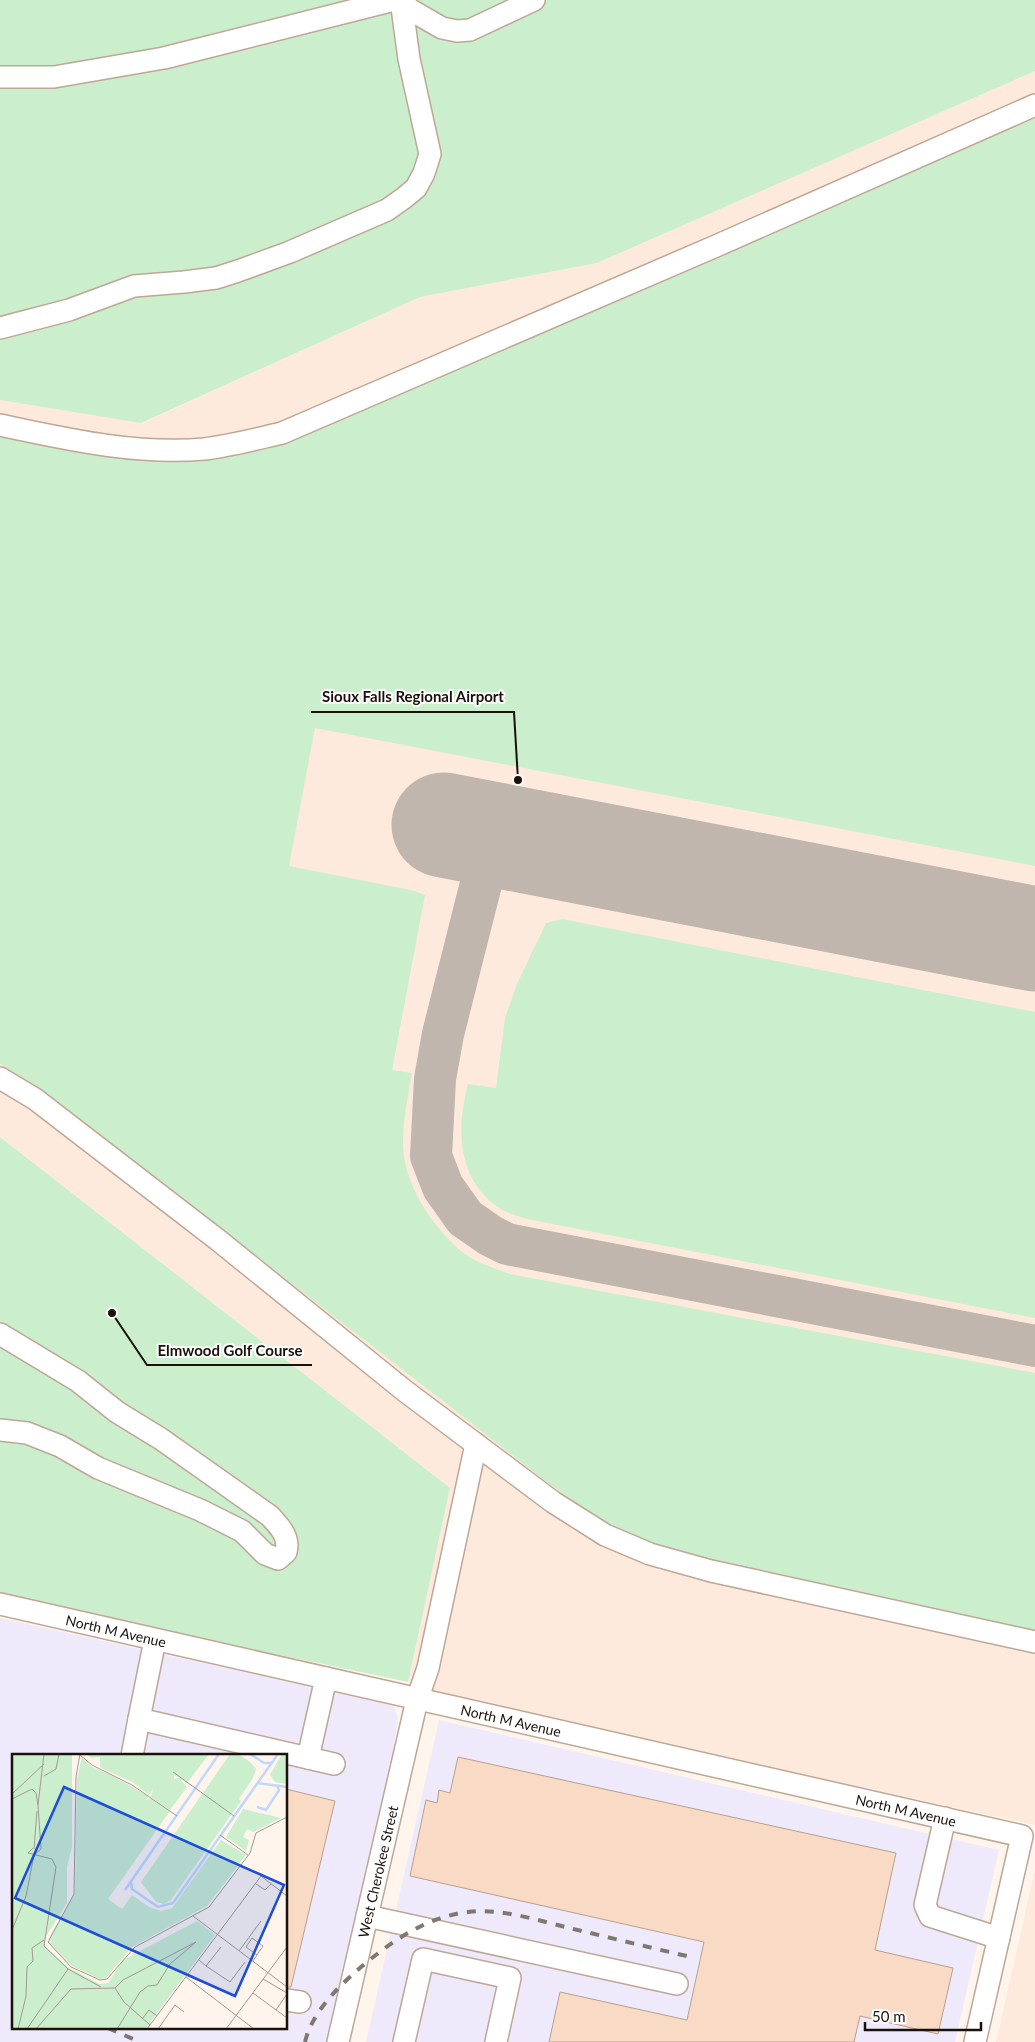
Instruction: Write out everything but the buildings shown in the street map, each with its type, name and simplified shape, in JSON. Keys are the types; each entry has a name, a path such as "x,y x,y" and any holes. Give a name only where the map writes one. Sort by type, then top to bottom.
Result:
{"street":[{"path":"0,76 54,77 164,58 394,0"},
{"path":"402,0 409,9 442,28 457,31 470,30 534,0"},
{"path":"0,328 70,310 134,286 216,278 238,271 290,252 387,210 404,198 416,188 430,154 409,59 402,0"},
{"path":"0,425 92,444 147,450 203,449 282,433 716,246 1035,105"},
{"path":"0,1078 35,1099 218,1240 405,1390 476,1444 553,1502 605,1535 650,1554 711,1571 1035,1642"},
{"path":"0,1334 78,1381 117,1412 161,1439 270,1516 283,1531 288,1543 286,1552 278,1558 265,1554 242,1531 200,1510 98,1468 60,1446 27,1433 0,1430"},
{"name":"West Cherokee Street","path":"338,2042 417,1700 428,1668 476,1444"},
{"name":"North M Avenue","path":"0,1604 1022,1836 998,1938"},
{"path":"132,1754 155,1640"},
{"path":"308,1758 326,1678"},
{"path":"139,1719 334,1764"},
{"path":"945,1818 925,1905 926,1910 930,1916 998,1938 975,2042"},
{"path":"367,1916 677,1984"},
{"path":"404,2042 423,1959 510,1978 496,2042"}],"shaded area":[{"path":"1035,71 1035,1825 583,1726 408,1682 450,1488 0,1137 0,400 142,423 420,297 597,263"},
{"path":"0,1618 393,1705 398,1718 351,2042 0,2042"},
{"path":"439,1720 999,1850 955,2042 366,2042"},
{"path":"1035,1869 1035,2042 996,2042"}],"green space":[{"path":"0,0 1035,0 1035,71 597,263 420,297 141,423 0,400"},
{"path":"1035,115 1035,866 315,728 289,866 411,890 425,895 392,1070 412,1073 403,1142 404,1157 413,1188 439,1229 466,1255 510,1274 1035,1373 1035,1632 683,1553 629,1535 603,1522 543,1479 44,1091 0,1064 0,433 203,459 248,453 288,441"},
{"path":"562,919 1035,1012 1035,1318 527,1219 508,1213 498,1207 484,1195 474,1182 467,1167 461,1135 464,1101 468,1084 496,1088 505,1018 517,984 546,923"},
{"path":"0,1137 450,1488 408,1682 156,1629 0,1593"}],"taxiway":[{"path":"529,841 499,853 485,868 443,1034 435,1079 431,1156 443,1187 465,1218 491,1236 507,1244 1035,1346"}],"runway":[{"path":"444,825 1035,939"}],"railway":[{"path":"305,2042 314,2020 327,2000 361,1967 397,1939 424,1925 453,1915 480,1911 506,1913 687,1956"},
{"path":"113,2030 140,2042"}],"place":[{"name":"Sioux Falls Regional Airport","path":"518,780"},
{"name":"Elmwood Golf Course","path":"112,1313"}]}
